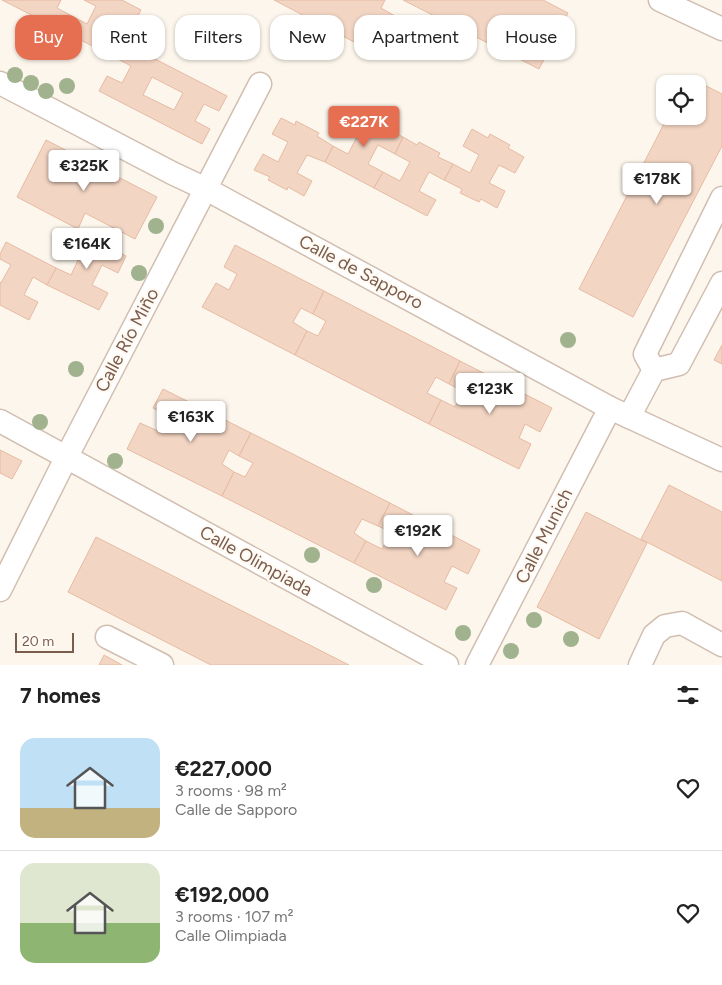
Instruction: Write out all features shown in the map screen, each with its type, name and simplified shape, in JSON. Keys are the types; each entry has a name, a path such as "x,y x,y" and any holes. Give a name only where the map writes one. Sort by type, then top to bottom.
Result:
{"street":[{"path":"660,0 722,29"},
{"name":"Calle de Sapporo","path":"0,83 206,189 620,412 722,460"},
{"name":"Calle Río Miño","path":"0,590 66,458 258,88"},
{"path":"722,198 645,354 654,370 679,364 722,283"},
{"name":"Calle Munich","path":"477,665 620,412 654,370"},
{"name":"Calle Olimpiada","path":"0,421 447,665"},
{"path":"640,665 654,635 665,626 682,623 722,645"},
{"path":"107,636 162,665"}],"building":[{"path":"2,0 61,0 57,8 70,15 31,15"},
{"path":"84,0 122,0 141,10 138,15 92,15 92,46 82,41 82,21 87,24 96,6"},
{"path":"274,0 385,0 381,8 393,15 354,15 354,42 344,37 344,15 303,15"},
{"path":"403,0 543,0 568,13 567,15 487,15 487,43 477,38 477,15 433,15"},
{"path":"120,60 157,60 227,96 219,111 204,104 195,121 210,129 202,144 99,91 107,76 122,83 131,66","holes":["152,77 183,93 174,110 143,95"]},
{"path":"521,60 544,60 539,69"},
{"path":"706,86 722,94 722,146 633,317 579,289 663,125 706,125"},
{"path":"351,111 366,120 368,115 388,125 386,128 403,137 395,154 378,145 368,164 383,172 374,188 325,162 333,146 348,154 358,135 343,126"},
{"path":"281,118 295,125 296,121 319,133 317,136 333,146 325,162 307,155 297,173 312,181 304,196 288,187 287,190 268,180 270,177 254,170 263,154 278,162 288,142 272,134"},
{"path":"472,129 488,138 490,134 510,145 508,148 524,157 515,173 499,165 489,183 505,191 497,208 481,199 479,202 460,193 462,189 444,180 453,164 470,173 479,155 463,146"},
{"path":"403,137 417,145 419,142 440,153 438,157 453,164 444,180 429,172 419,191 436,200 427,216 374,188 383,172 400,181 410,162 395,154"},
{"path":"46,140 157,197 135,239 85,213 78,229 17,197"},
{"path":"75,230 126,256 118,273 102,265 92,285 108,293 99,310 47,285 56,268 71,275 80,256 65,249"},
{"path":"6,242 56,268 47,285 33,277 24,295 38,302 29,320 0,305 0,282 11,265 0,259 0,254"},
{"path":"235,245 324,291 313,314 301,308 293,322 307,331 295,355 202,307 216,283 229,290 237,274 224,267"},
{"path":"324,291 460,361 449,384 436,377 427,393 441,400 429,424 295,355 307,331 318,336 326,321 313,314"},
{"path":"722,345 722,364 714,360"},
{"path":"460,361 552,408 540,432 525,424 519,438 531,444 519,469 429,424 441,400 455,407 463,391 449,384"},
{"path":"163,389 251,433 239,456 229,450 222,464 234,472 222,496 127,449 140,423 158,431 166,415 153,408"},
{"path":"251,433 390,503 378,526 362,519 354,533 366,541 354,563 222,496 234,472 245,477 253,463 239,456"},
{"path":"0,450 22,461 12,479 0,473"},
{"path":"669,485 722,512 722,581 641,539"},
{"path":"390,503 480,550 468,574 452,566 444,582 457,588 446,610 354,563 366,541 382,549 391,532 378,526"},
{"path":"586,512 647,543 599,639 537,607"},
{"path":"96,537 349,665 211,665 68,592"},
{"path":"104,655 122,665 99,665"}]}
